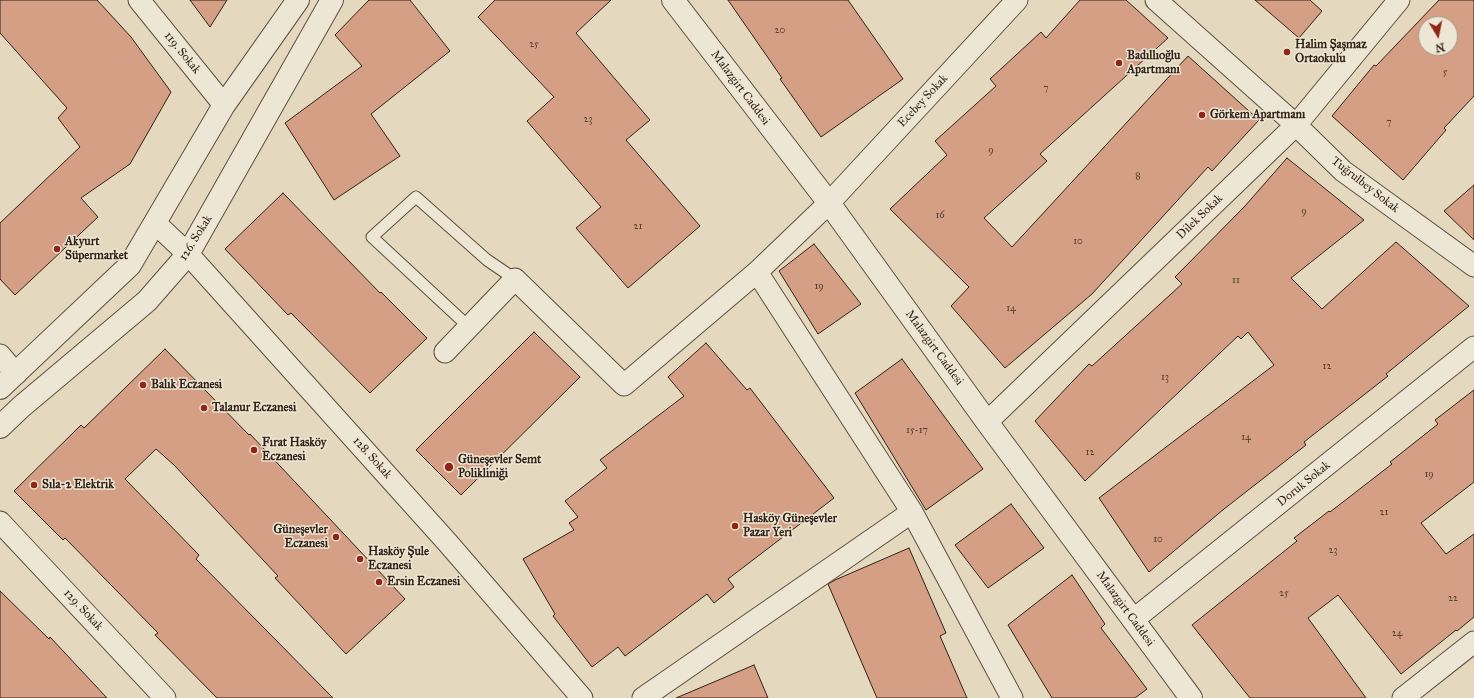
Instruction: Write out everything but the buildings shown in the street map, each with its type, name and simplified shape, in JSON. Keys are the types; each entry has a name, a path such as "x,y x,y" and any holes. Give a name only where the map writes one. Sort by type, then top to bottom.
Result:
{"street":[{"name":"119. Sokak","path":"139,0 224,105"},
{"path":"0,355 8,381 130,265 224,105 298,0"},
{"name":"126. Sokak","path":"0,427 21,407 147,301 188,254 332,0"},
{"name":"Malazgirt Caddesi","path":"673,0 829,203 987,422 1191,698"},
{"name":"Ecebey Sokak","path":"515,279 624,385 758,272 829,203 1017,0"},
{"name":"Tuğrulbey Sokak","path":"1156,0 1296,125 1343,171 1474,266"},
{"name":"Dilek Sokak","path":"987,422 1296,125 1399,0"},
{"name":"128. Sokak","path":"155,223 188,254 447,542 582,698"},
{"path":"758,272 912,512 1012,698"},
{"path":"445,352 515,279"},
{"name":"Doruk Sokak","path":"1133,620 1474,347"},
{"path":"643,698 912,512"},
{"name":"129. Sokak","path":"0,522 165,698"},
{"path":"1403,698 1474,642"}],"lane":[{"path":"469,327 372,237 416,197 487,260 515,279"}],"place":[{"name":"Halim Şaşmaz Ortaokulu","path":"1287,52"},
{"name":"Badıllıoğlu Apartmanı","path":"1119,63"},
{"name":"Görkem Apartmanı","path":"1202,115"},
{"name":"Akyurt Süpermarket","path":"57,249"},
{"name":"Balık Eczanesi","path":"143,385"},
{"name":"Talanur Eczanesi","path":"204,408"},
{"name":"Fırat Hasköy Eczanesi","path":"254,450"},
{"name":"Güneşevler Semt Polikliniği","path":"449,467"},
{"name":"Sıla-2 Elektrik","path":"34,485"},
{"name":"Hasköy Güneşevler Pazar Yeri","path":"735,526"},
{"name":"Güneşevler Eczanesi","path":"336,537"},
{"name":"Hasköy Şule Eczanesi","path":"360,559"},
{"name":"Ersin Eczanesi","path":"379,582"}]}
